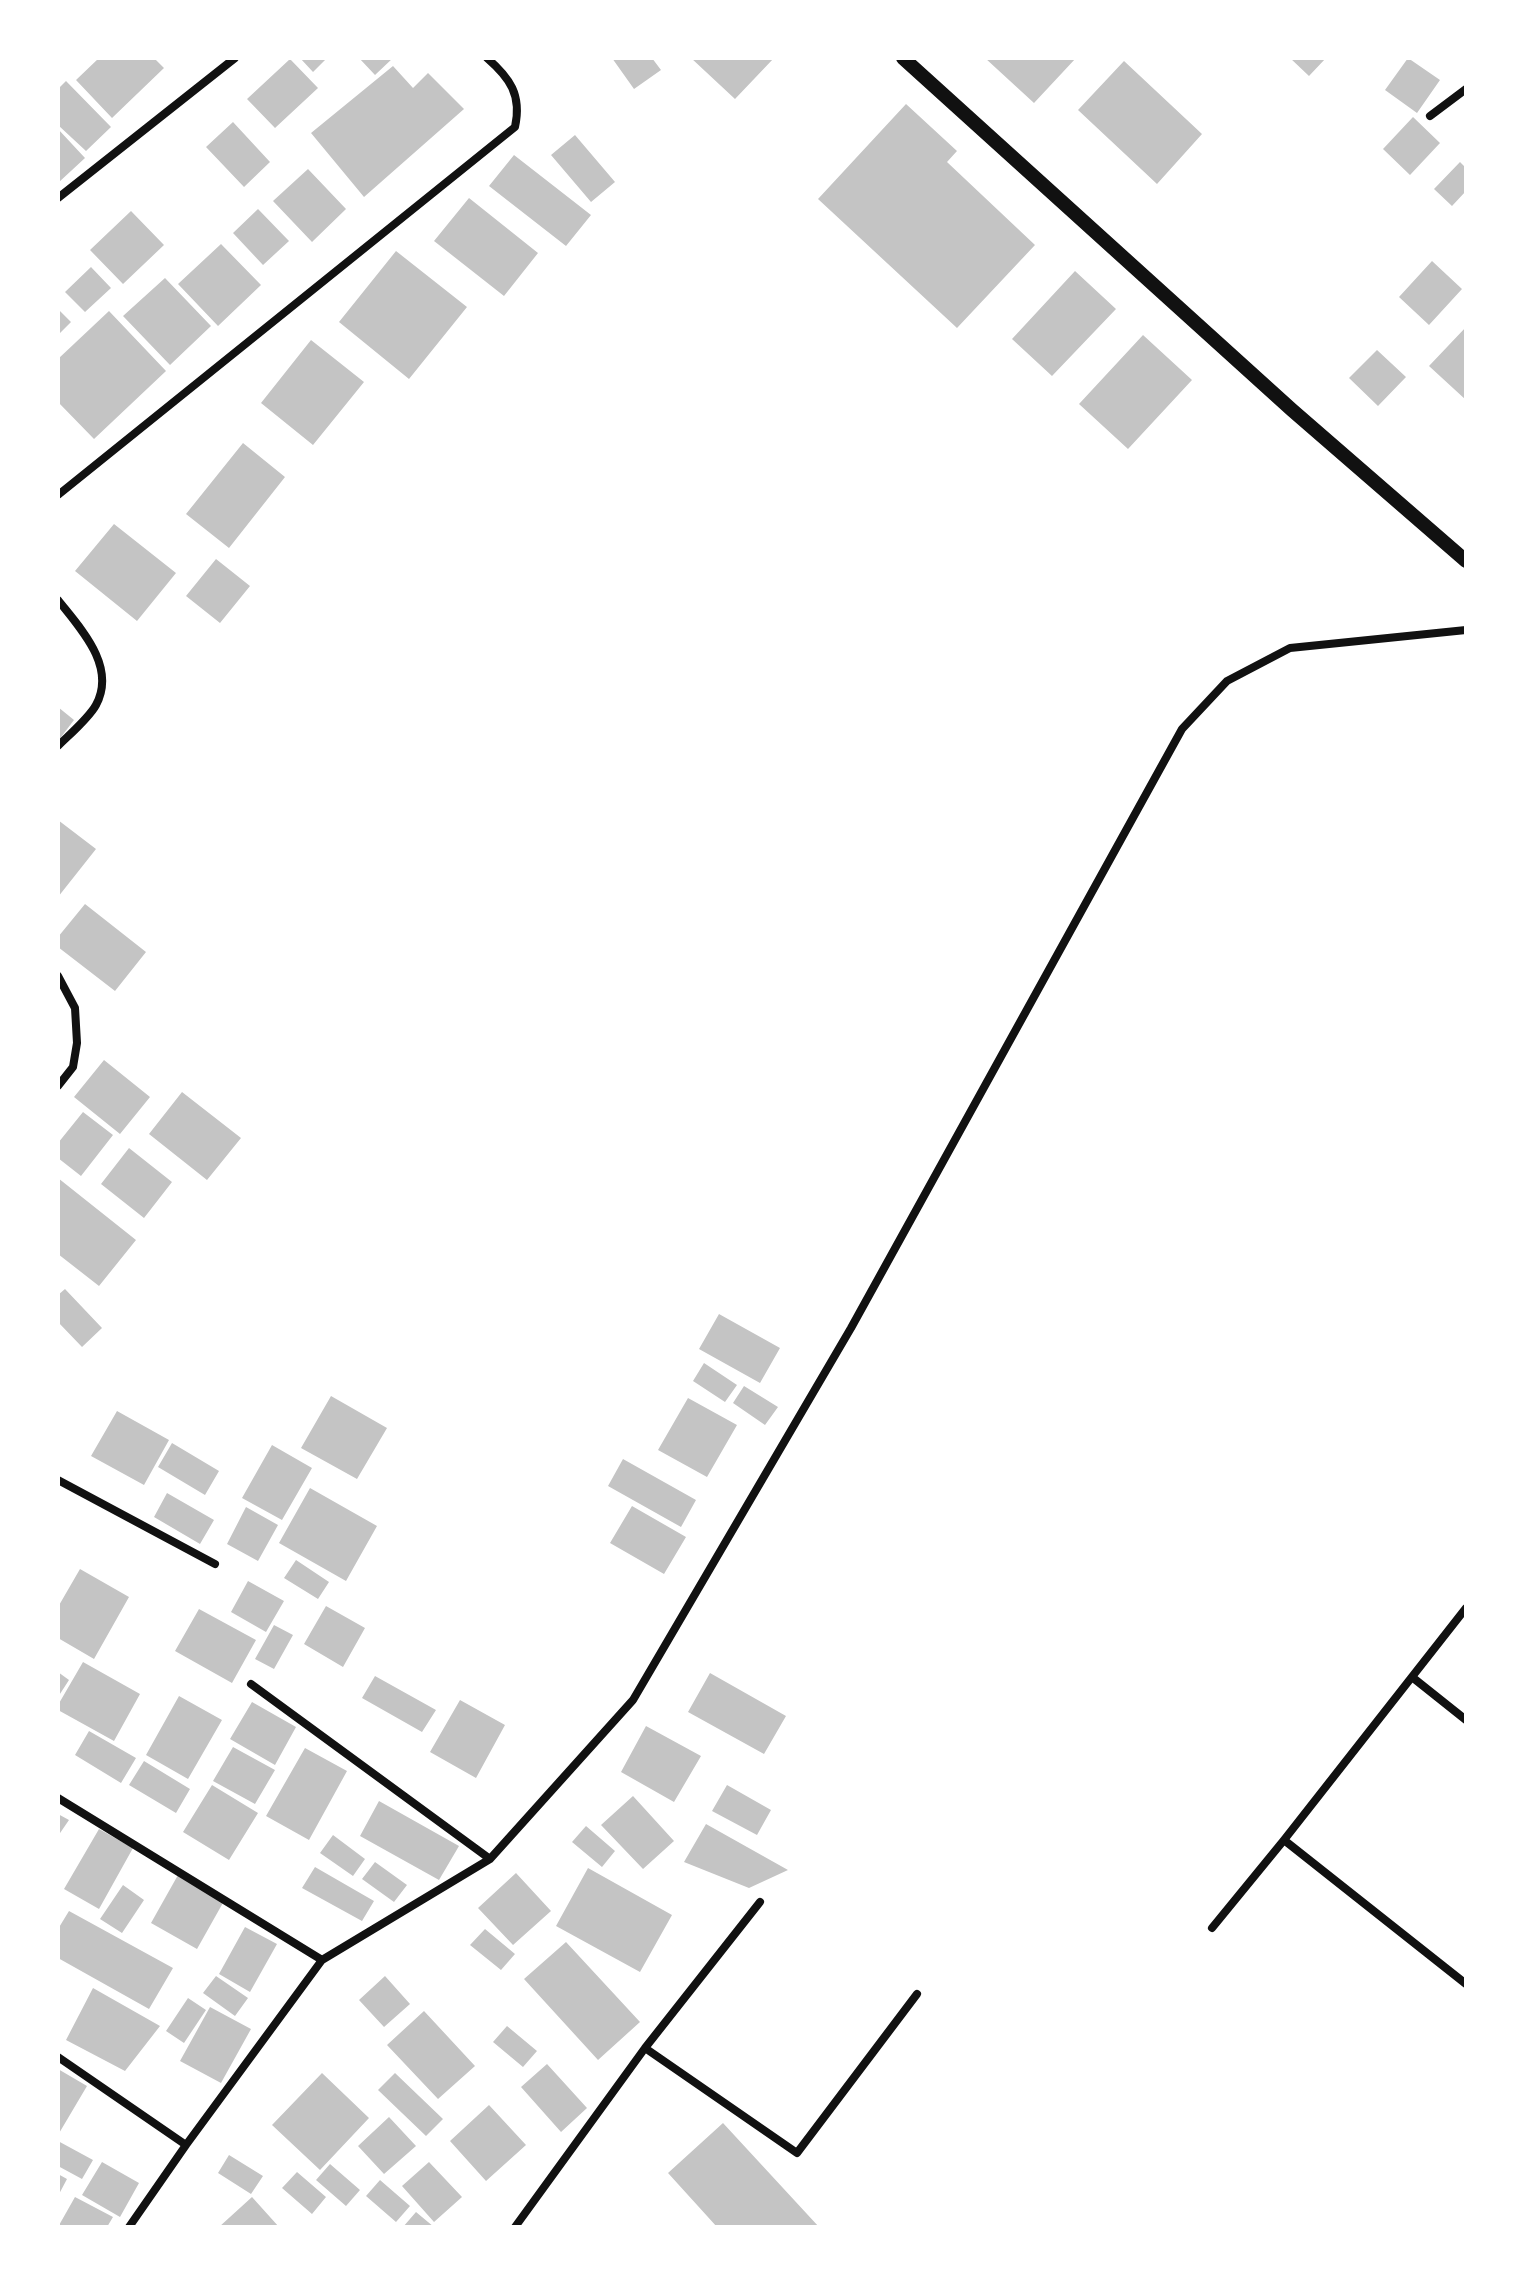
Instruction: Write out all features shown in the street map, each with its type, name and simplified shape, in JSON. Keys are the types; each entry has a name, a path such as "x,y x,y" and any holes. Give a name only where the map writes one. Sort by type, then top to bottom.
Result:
{"street":[{"path":"58,198 235,58"},
{"path":"58,495 515,127 518,110 515,94 505,74 487,58"},
{"path":"903,58 1292,410 1466,561"},
{"path":"1430,116 1466,89"},
{"path":"58,600 88,637 98,658 102,684 96,705 58,746"},
{"path":"129,2227 322,1960 490,1859 633,1700 851,1328 1182,729 1227,681 1290,648 1466,630"},
{"path":"58,976 75,1008 77,1043 73,1067 58,1086"},
{"path":"58,1480 215,1564"},
{"path":"1212,1928 1466,1608"},
{"path":"1412,1677 1466,1720"},
{"path":"251,1684 490,1859"},
{"path":"58,1798 322,1960"},
{"path":"1284,1840 1466,1984"},
{"path":"515,2227 645,2048 760,1902"},
{"path":"645,2048 797,2153 917,1994"},
{"path":"58,2057 186,2145"}],"building":[{"path":"99,58 154,58 164,68 112,118 76,80"},
{"path":"300,58 327,58 313,72"},
{"path":"359,58 393,58 375,75"},
{"path":"612,58 652,58 661,70 634,89"},
{"path":"691,58 774,58 735,99"},
{"path":"985,58 1076,58 1034,103"},
{"path":"1290,58 1326,58 1309,76"},
{"path":"1408,58 1440,80 1417,113 1385,90"},
{"path":"290,59 318,88 275,128 247,99"},
{"path":"1124,61 1202,134 1157,184 1078,110"},
{"path":"393,66 413,88 428,73 464,109 364,197 311,133"},
{"path":"66,81 111,127 86,151 58,125 58,89"},
{"path":"906,104 957,151 947,162 1035,245 957,328 818,199"},
{"path":"1413,117 1440,143 1410,175 1383,149"},
{"path":"233,122 270,162 244,187 206,147"},
{"path":"58,129 85,158 58,183"},
{"path":"575,135 615,182 591,202 551,155"},
{"path":"514,155 591,215 566,246 489,186"},
{"path":"1460,162 1466,168 1466,191 1452,206 1434,189"},
{"path":"308,169 346,209 312,242 273,201"},
{"path":"469,198 538,253 504,296 434,241"},
{"path":"258,209 289,241 263,265 233,233"},
{"path":"131,211 164,245 123,284 90,250"},
{"path":"221,244 261,285 218,326 178,284"},
{"path":"396,251 467,307 409,379 339,322"},
{"path":"1432,261 1462,289 1429,325 1399,297"},
{"path":"91,267 111,288 85,312 65,292"},
{"path":"1075,271 1116,309 1052,376 1012,339"},
{"path":"165,278 211,326 170,365 123,316"},
{"path":"58,309 71,322 58,335"},
{"path":"109,311 166,371 94,439 58,402 58,359"},
{"path":"1466,327 1466,400 1429,366"},
{"path":"1143,335 1192,380 1128,449 1079,404"},
{"path":"311,340 364,382 313,445 261,403"},
{"path":"1377,350 1406,377 1378,406 1349,378"},
{"path":"243,443 285,477 229,548 186,514"},
{"path":"114,524 176,573 137,621 75,571"},
{"path":"216,559 250,586 220,623 186,596"},
{"path":"58,707 74,720 58,741"},
{"path":"58,820 96,849 58,897"},
{"path":"85,904 146,952 115,991 58,947 58,937"},
{"path":"104,1060 150,1097 120,1134 74,1097"},
{"path":"182,1092 241,1138 207,1180 149,1134"},
{"path":"83,1112 113,1135 81,1176 58,1158 58,1143"},
{"path":"129,1148 172,1182 144,1218 101,1184"},
{"path":"58,1178 136,1240 99,1286 58,1254"},
{"path":"65,1289 102,1328 82,1347 58,1322 58,1295"},
{"path":"719,1314 780,1348 760,1383 699,1349"},
{"path":"704,1363 737,1385 725,1402 693,1381"},
{"path":"744,1386 778,1407 765,1425 733,1403"},
{"path":"331,1396 387,1428 357,1479 301,1448"},
{"path":"688,1398 737,1425 707,1477 658,1450"},
{"path":"117,1411 169,1440 144,1485 91,1456"},
{"path":"172,1443 219,1471 205,1495 158,1467"},
{"path":"272,1445 312,1468 282,1520 242,1498"},
{"path":"623,1459 696,1500 681,1527 608,1486"},
{"path":"310,1488 377,1526 346,1581 279,1543"},
{"path":"167,1493 214,1520 200,1544 154,1517"},
{"path":"632,1506 686,1537 664,1574 610,1543"},
{"path":"246,1507 278,1525 258,1561 227,1544"},
{"path":"296,1560 329,1582 318,1599 284,1578"},
{"path":"80,1569 129,1597 94,1659 58,1638 58,1607"},
{"path":"248,1581 284,1601 266,1632 231,1612"},
{"path":"326,1606 365,1628 343,1667 304,1644"},
{"path":"199,1609 256,1640 232,1683 175,1651"},
{"path":"274,1625 293,1635 274,1669 255,1659"},
{"path":"83,1662 140,1694 114,1741 58,1710"},
{"path":"58,1672 69,1680 58,1697"},
{"path":"710,1673 786,1716 764,1754 688,1712"},
{"path":"375,1676 436,1710 422,1732 362,1698"},
{"path":"179,1696 222,1720 188,1779 146,1755"},
{"path":"460,1700 505,1725 476,1778 430,1752"},
{"path":"252,1702 296,1727 275,1765 230,1739"},
{"path":"646,1726 701,1756 674,1802 621,1772"},
{"path":"89,1731 136,1758 121,1783 75,1755"},
{"path":"233,1747 275,1770 255,1804 213,1781"},
{"path":"305,1748 347,1771 309,1840 266,1816"},
{"path":"144,1761 190,1789 176,1813 129,1785"},
{"path":"212,1785 258,1813 229,1860 183,1832"},
{"path":"727,1785 771,1810 757,1835 712,1811"},
{"path":"633,1796 674,1841 643,1869 601,1825"},
{"path":"379,1801 459,1846 439,1880 360,1836"},
{"path":"58,1814 69,1820 58,1836"},
{"path":"706,1824 788,1870 749,1888 684,1862"},
{"path":"586,1826 615,1851 602,1867 572,1842"},
{"path":"99,1829 133,1848 99,1909 64,1889"},
{"path":"333,1835 365,1859 353,1876 320,1853"},
{"path":"375,1862 407,1885 394,1902 362,1879"},
{"path":"315,1867 374,1901 362,1921 302,1888"},
{"path":"588,1868 672,1915 640,1972 556,1926"},
{"path":"516,1873 551,1911 513,1945 478,1908"},
{"path":"178,1875 224,1901 197,1949 151,1923"},
{"path":"123,1885 144,1900 122,1933 100,1919"},
{"path":"69,1911 173,1968 149,2009 58,1958 58,1929"},
{"path":"245,1927 277,1944 250,1992 219,1974"},
{"path":"485,1929 515,1954 501,1970 470,1945"},
{"path":"566,1942 640,2022 598,2060 524,1979"},
{"path":"216,1976 248,1998 235,2016 203,1993"},
{"path":"385,1976 410,2004 384,2027 359,2000"},
{"path":"93,1988 160,2026 125,2071 66,2040"},
{"path":"188,1998 206,2010 184,2043 166,2031"},
{"path":"210,2007 251,2029 221,2083 180,2061"},
{"path":"424,2011 475,2066 438,2099 387,2045"},
{"path":"507,2026 537,2051 523,2067 493,2042"},
{"path":"547,2064 587,2108 561,2132 521,2087"},
{"path":"58,2069 87,2086 58,2135"},
{"path":"322,2073 369,2118 320,2170 272,2125"},
{"path":"395,2073 443,2119 426,2136 378,2090"},
{"path":"489,2105 526,2145 486,2181 450,2141"},
{"path":"389,2117 416,2146 384,2174 358,2146"},
{"path":"723,2123 819,2227 717,2227 668,2173"},
{"path":"58,2141 93,2160 82,2179 58,2166"},
{"path":"229,2155 263,2176 251,2194 218,2173"},
{"path":"102,2162 139,2183 120,2217 82,2195"},
{"path":"429,2162 462,2197 434,2222 402,2186"},
{"path":"330,2164 360,2190 346,2206 316,2180"},
{"path":"297,2172 326,2197 312,2214 282,2188"},
{"path":"58,2174 67,2179 58,2196"},
{"path":"380,2180 410,2206 396,2222 366,2196"},
{"path":"75,2197 113,2217 107,2227 58,2227"},
{"path":"252,2197 279,2227 219,2227"},
{"path":"416,2212 434,2227 403,2227"}]}
